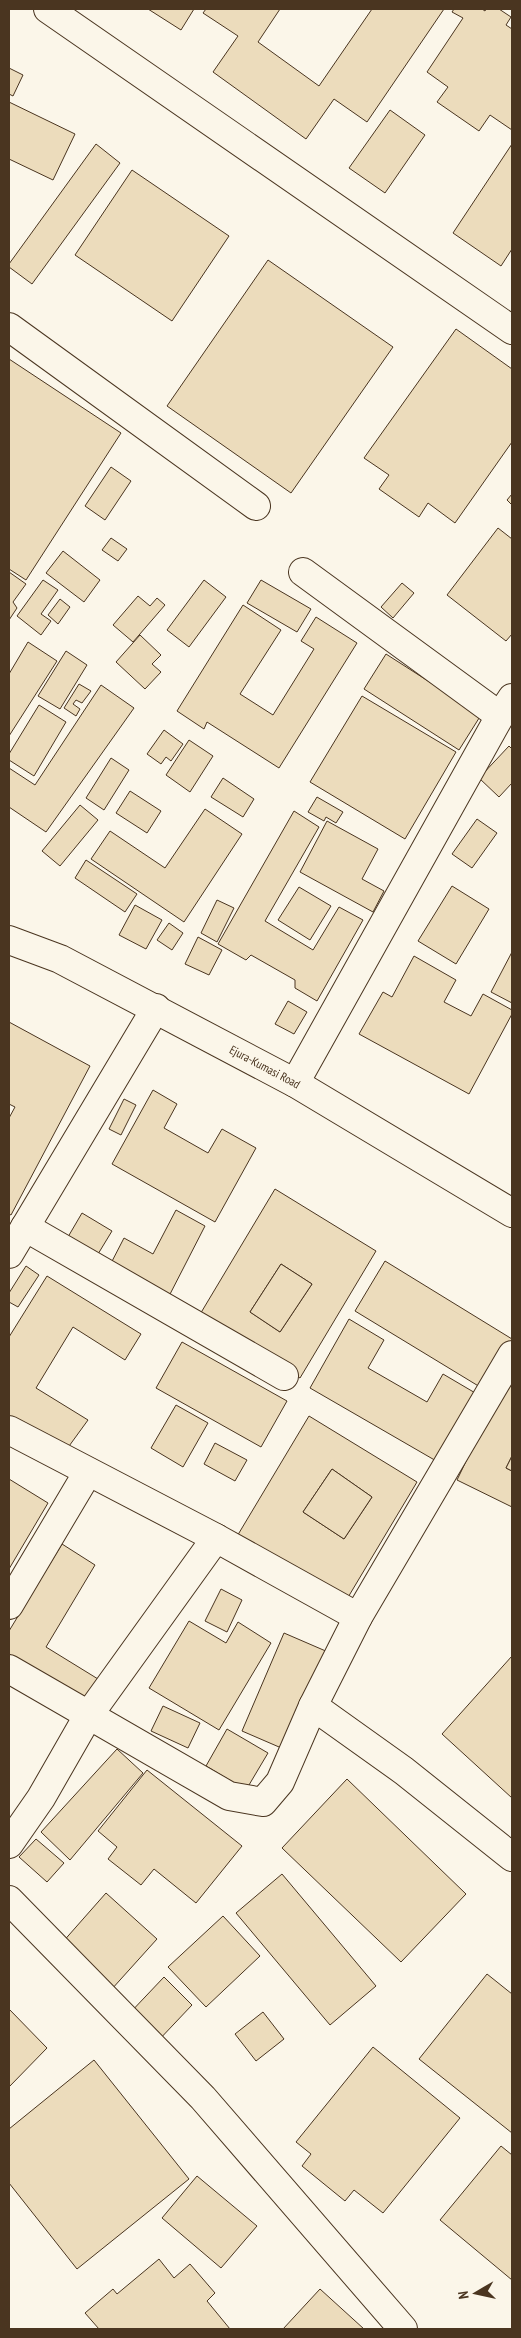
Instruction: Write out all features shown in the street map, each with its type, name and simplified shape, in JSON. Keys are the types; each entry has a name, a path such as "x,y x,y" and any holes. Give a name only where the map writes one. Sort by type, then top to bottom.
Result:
{"street":[{"path":"48,9 512,330"},
{"path":"9,328 256,506"},
{"path":"295,1083 506,707 303,572"},
{"name":"Ejura-Kumasi Road","path":"9,940 60,958 295,1083 512,1213"},
{"path":"9,1254 156,1008"},
{"path":"25,1227 284,1376"},
{"path":"9,1669 229,1796 263,1802 280,1782 313,1706 358,1617 512,1355"},
{"path":"9,1430 216,1538 358,1617"},
{"path":"9,1605 88,1472"},
{"path":"9,1844 41,1798 88,1716 216,1538"},
{"path":"313,1706 404,1772 512,1857"},
{"path":"9,1900 203,2098 402,2329"}],"building":[{"path":"148,9 194,9 181,30"},
{"path":"206,9 280,9 258,42 319,86 372,9 444,9 367,122 334,99 306,139 213,72 238,36 203,13"},
{"path":"454,9 482,9 485,11 486,9 499,9 511,17 506,25 512,29 512,130 490,115 479,131 437,102 448,87 427,72 463,18 452,12"},
{"path":"9,68 23,75 13,96 9,94"},
{"path":"9,102 75,134 53,180 9,159"},
{"path":"390,110 425,135 385,193 349,168"},
{"path":"96,144 120,163 32,284 9,267 9,264"},
{"path":"512,144 512,249 501,266 453,233"},
{"path":"132,170 229,236 172,321 75,255"},
{"path":"268,260 393,347 291,493 167,406"},
{"path":"456,329 512,369 512,442 455,523 428,503 419,517 379,489 389,475 364,458"},
{"path":"9,359 121,433 26,580 9,569"},
{"path":"111,467 131,481 105,520 85,506"},
{"path":"512,494 512,505 507,500"},
{"path":"498,528 512,539 512,634 506,641 447,595"},
{"path":"111,538 127,549 118,561 102,550"},
{"path":"63,551 100,580 84,602 46,573"},
{"path":"9,572 26,584 13,602 17,608 9,620"},
{"path":"43,580 58,590 41,614 51,621 41,635 17,616"},
{"path":"204,580 226,597 189,647 167,630"},
{"path":"261,580 311,609 297,632 247,603"},
{"path":"402,583 414,593 393,618 381,607"},
{"path":"138,596 150,606 157,598 165,605 133,642 113,625"},
{"path":"60,599 70,607 58,624 48,615"},
{"path":"243,605 281,630 240,694 273,715 314,649 301,641 316,617 357,643 279,768 207,722 204,729 177,711"},
{"path":"140,635 161,655 152,664 161,672 145,689 116,662"},
{"path":"28,642 57,661 9,736 9,674"},
{"path":"66,651 87,665 60,709 38,696"},
{"path":"386,654 481,715 459,750 364,689"},
{"path":"79,684 91,691 82,703 76,700 73,704 80,709 76,716 64,708"},
{"path":"101,685 134,708 46,832 9,807 9,768 35,785"},
{"path":"362,696 456,752 405,839 310,782"},
{"path":"39,705 66,722 34,776 9,760 9,754"},
{"path":"164,730 183,744 171,761 166,757 161,764 147,754"},
{"path":"189,740 213,756 190,792 166,775"},
{"path":"509,746 512,749 512,783 499,797 479,778"},
{"path":"111,758 129,770 104,810 86,798"},
{"path":"223,778 254,799 243,817 211,797"},
{"path":"130,791 161,811 147,833 116,813"},
{"path":"317,797 343,812 336,823 326,817 324,821 308,812"},
{"path":"80,805 98,820 60,866 42,851"},
{"path":"205,809 242,834 184,922 91,859 110,831 165,868"},
{"path":"294,811 319,827 265,921 313,950 339,907 363,920 317,1001 295,988 295,980 251,955 246,960 218,944"},
{"path":"477,819 497,833 472,868 452,854"},
{"path":"327,821 378,849 362,879 384,891 373,912 300,872"},
{"path":"86,860 137,894 125,912 75,878"},
{"path":"452,886 489,909 456,964 418,941"},
{"path":"299,887 331,906 310,940 278,920"},
{"path":"217,900 234,908 217,942 201,933"},
{"path":"135,905 162,920 146,949 119,935"},
{"path":"169,923 183,933 172,950 157,940"},
{"path":"198,937 222,950 209,975 185,964"},
{"path":"512,952 512,1003 491,992"},
{"path":"414,956 456,980 444,1002 471,1016 483,994 512,1010 512,1014 469,1094 359,1034 383,992 392,997"},
{"path":"288,1001 307,1012 294,1034 275,1024"},
{"path":"9,1022 90,1066 11,1215 9,1214 9,1118 15,1107 9,1104"},
{"path":"153,1090 177,1104 164,1128 208,1153 222,1129 256,1148 215,1222 112,1164"},
{"path":"124,1099 136,1105 121,1135 109,1129"},
{"path":"275,1189 376,1251 300,1378 199,1316","holes":["281,1264 312,1284 280,1332 250,1312"]},
{"path":"176,1210 205,1226 167,1300 108,1269 124,1238 153,1254"},
{"path":"82,1213 112,1231 95,1259 65,1242"},
{"path":"385,1261 512,1339 512,1344 485,1390 355,1311"},
{"path":"281,1264 312,1284 280,1332 250,1312"},
{"path":"26,1266 39,1275 18,1307 9,1302 9,1293"},
{"path":"47,1276 141,1334 125,1360 73,1327 36,1388 88,1420 64,1453 9,1421 9,1337"},
{"path":"349,1319 384,1340 368,1368 427,1402 443,1374 477,1394 438,1462 310,1388"},
{"path":"182,1342 287,1401 261,1447 156,1388"},
{"path":"512,1366 512,1456 506,1468 512,1471 512,1507 457,1480"},
{"path":"176,1405 208,1423 183,1467 151,1448"},
{"path":"309,1416 417,1482 344,1604 236,1538","holes":["332,1469 372,1497 344,1539 303,1512"]},
{"path":"215,1443 247,1460 235,1481 204,1464"},
{"path":"512,1456 512,1471 506,1468"},
{"path":"332,1469 372,1497 344,1539 303,1512"},
{"path":"9,1479 48,1503 9,1569"},
{"path":"62,1544 95,1565 46,1647 98,1679 84,1701 9,1654 9,1631"},
{"path":"221,1589 242,1600 227,1632 205,1621"},
{"path":"189,1621 226,1643 238,1622 271,1643 219,1730 149,1688"},
{"path":"284,1633 328,1652 286,1750 242,1731"},
{"path":"512,1656 512,1798 442,1734"},
{"path":"163,1706 200,1723 188,1748 151,1731"},
{"path":"227,1729 268,1753 246,1790 206,1766"},
{"path":"117,1749 143,1773 70,1860 41,1832"},
{"path":"147,1770 242,1846 196,1903 154,1869 141,1885 108,1859 117,1847 98,1831"},
{"path":"347,1779 466,1894 401,1962 282,1848"},
{"path":"36,1839 64,1863 47,1882 19,1857"},
{"path":"282,1874 376,1986 330,2025 236,1913"},
{"path":"106,1893 157,1939 111,1990 61,1944"},
{"path":"223,1916 260,1956 206,2007 168,1967"},
{"path":"487,1974 512,1994 512,2133 419,2059"},
{"path":"164,1977 192,2005 156,2043 127,2016"},
{"path":"9,2009 47,2048 9,2087"},
{"path":"263,2012 284,2039 256,2061 235,2034"},
{"path":"373,2047 460,2118 383,2213 354,2190 345,2201 302,2166 311,2154 296,2142"},
{"path":"94,2060 189,2179 77,2269 9,2183 9,2129"},
{"path":"501,2146 512,2155 512,2280 440,2220"},
{"path":"197,2176 257,2226 221,2268 162,2218"},
{"path":"159,2259 174,2278 190,2264 215,2293 207,2301 230,2329 99,2329 85,2313 113,2289 117,2294"},
{"path":"320,2289 364,2329 283,2329"}]}
